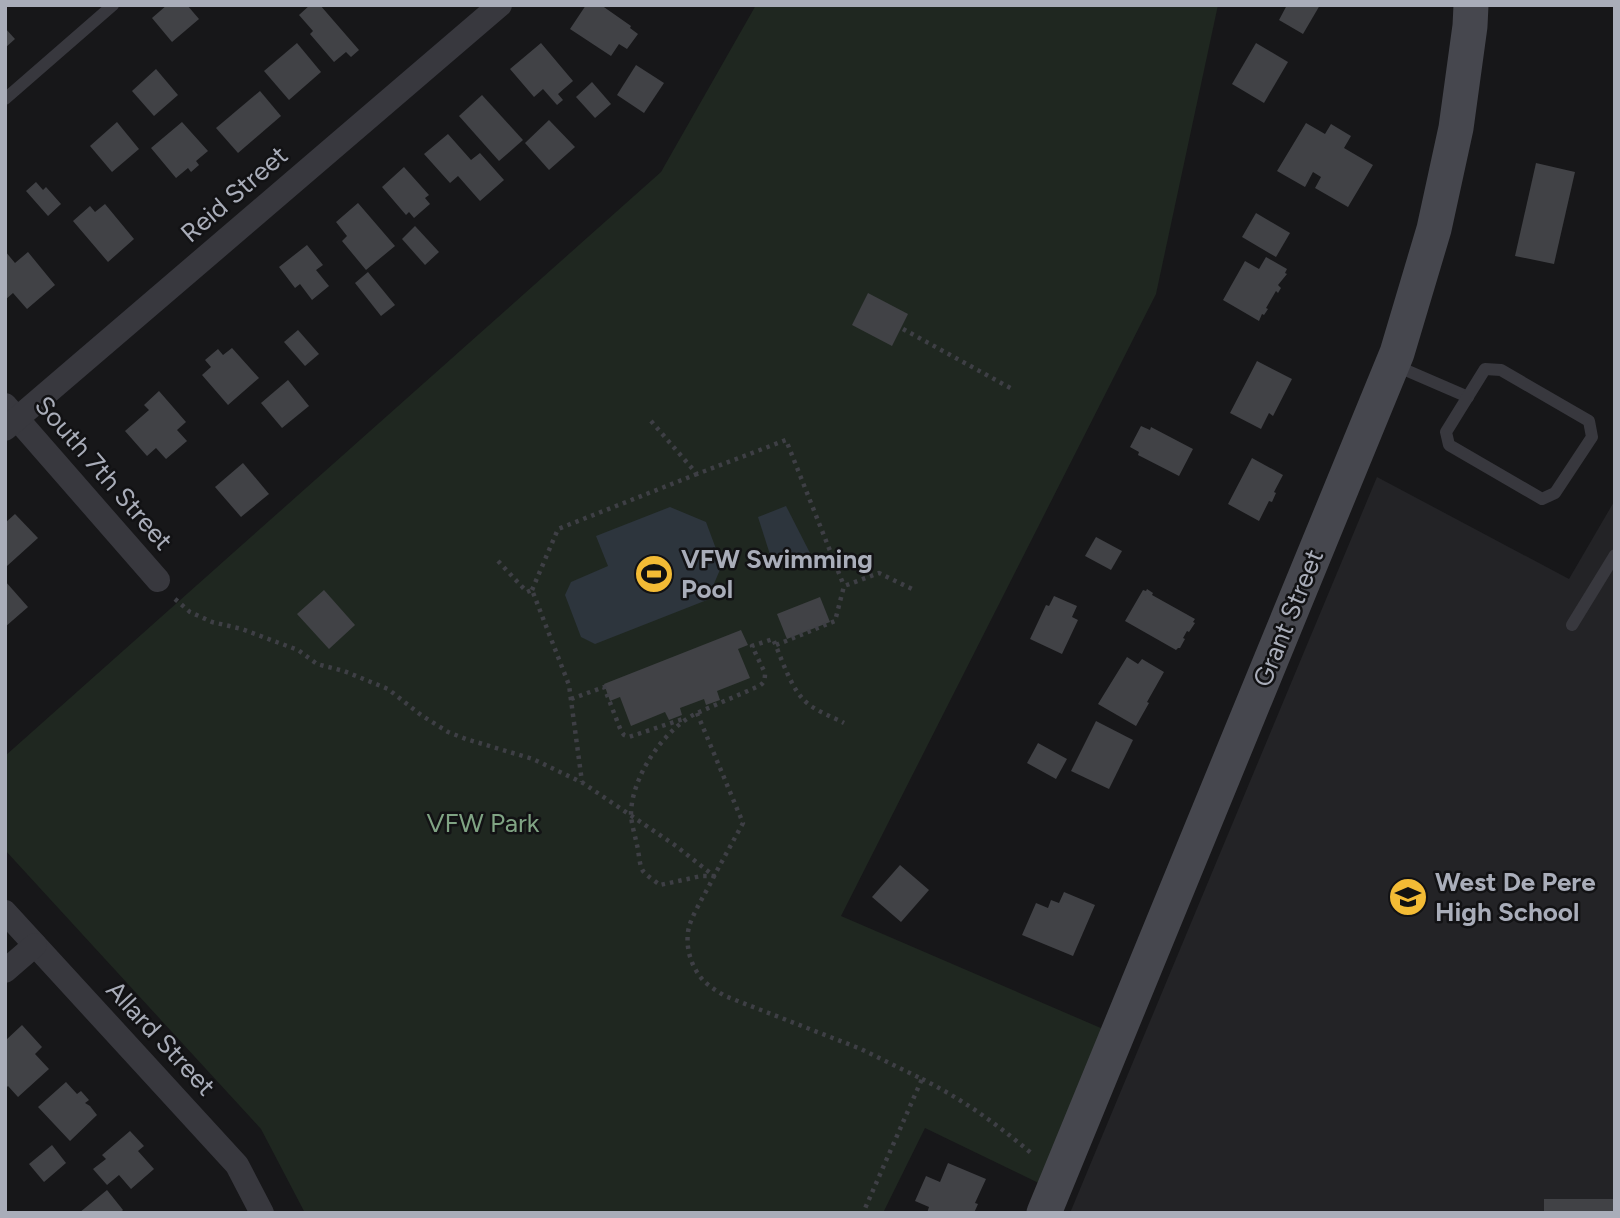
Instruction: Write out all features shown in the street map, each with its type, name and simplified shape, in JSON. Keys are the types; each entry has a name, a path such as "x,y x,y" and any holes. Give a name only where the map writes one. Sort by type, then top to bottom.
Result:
{"street":[{"name":"Reid Street","path":"9,418 500,5"},
{"name":"Grant Street","path":"1044,1213 1397,352 1430,242 1456,128 1471,26 1471,5"},
{"name":"South 7th Street","path":"9,418 158,580"},
{"name":"Allard Street","path":"5,912 237,1164 261,1213"},
{"path":"5,971 35,945"}],"lane":[{"path":"5,99 113,5"},
{"path":"1392,364 1468,397"},
{"path":"1485,369 1502,370 1589,421 1591,437 1555,493 1542,499 1449,445 1446,432 1468,397 1485,369"},
{"path":"1572,625 1615,555"}],"path":[{"path":"903,329 1014,390"},
{"path":"651,421 698,474"},
{"path":"583,783 569,685 532,590 558,529 786,440 844,586 835,621 776,645"},
{"path":"498,561 527,592 532,590"},
{"path":"844,586 879,573 912,589"},
{"path":"158,580 169,594 190,612 212,622 242,629 298,650 317,664 344,671 388,690 448,732 533,759 583,783 715,876"},
{"path":"571,699 604,687 621,731 629,737 687,718 763,683 765,673 752,646 773,639 802,699 844,723"},
{"path":"697,713 743,823 690,922 687,939 690,957 698,975 710,987 725,996 861,1049 946,1091 1001,1127 1031,1153"},
{"path":"687,718 649,759 633,794 631,815 643,871 660,885 701,876 715,876"},
{"path":"863,1213 922,1079"}],"shaded area":[{"name":"West De Pere High School","path":"1377,477 1569,579 1615,500 1615,1213 1070,1213"},
{"path":"786,506 810,553 774,567 758,517"},
{"name":"VFW Swimming Pool","path":"670,507 706,522 722,565 707,600 595,644 581,637 565,595 571,582 608,566 596,536"}],"green space":[{"name":"VFW Park","path":"756,5 1218,5 1156,294 841,916 1117,1035 1053,1190 925,1128 883,1213 305,1213 261,1129 5,850 5,756 661,172"}],"building":[{"path":"167,5 187,5 199,19 172,42 152,18"},
{"path":"310,5 320,5 359,50 351,57 346,52 334,62 310,34 313,31 299,15"},
{"path":"586,5 601,5 631,26 638,34 627,49 619,44 611,56 570,29"},
{"path":"1287,5 1320,5 1303,34 1279,20"},
{"path":"5,28 15,39 5,48"},
{"path":"297,43 321,72 289,100 264,71"},
{"path":"541,43 573,81 558,94 563,100 557,105 543,89 534,97 510,69"},
{"path":"1256,43 1288,62 1264,103 1232,84"},
{"path":"636,65 664,83 644,113 617,95"},
{"path":"156,69 178,95 154,116 132,91"},
{"path":"592,82 611,104 595,118 576,97"},
{"path":"260,91 281,116 238,153 216,128"},
{"path":"482,95 523,140 499,161 459,116"},
{"path":"549,120 575,147 549,170 525,143"},
{"path":"117,122 139,149 112,172 90,146"},
{"path":"182,122 208,151 196,161 199,165 191,172 188,168 176,178 151,148"},
{"path":"1306,123 1325,134 1331,124 1351,136 1344,148 1373,165 1348,207 1315,188 1321,177 1313,172 1305,187 1277,171"},
{"path":"448,134 471,160 480,153 504,180 480,201 458,176 450,183 424,154"},
{"path":"1536,163 1575,172 1554,264 1515,256"},
{"path":"404,167 429,195 425,198 430,204 414,218 409,212 406,215 382,187"},
{"path":"36,182 43,190 46,187 61,204 48,216 26,191"},
{"path":"358,203 395,246 366,270 342,241 347,236 336,222"},
{"path":"105,204 134,239 108,262 73,221 90,206 95,212"},
{"path":"1256,213 1290,233 1276,257 1242,237"},
{"path":"415,226 439,252 425,265 402,239"},
{"path":"307,245 323,265 316,270 329,286 312,300 300,284 295,288 279,267"},
{"path":"5,251 15,263 28,252 55,285 27,309 13,293 5,300"},
{"path":"1266,257 1287,269 1287,274 1278,285 1281,288 1278,293 1276,291 1259,321 1223,300 1245,261 1259,269"},
{"path":"368,272 395,305 381,316 355,283"},
{"path":"868,293 908,314 892,346 852,325"},
{"path":"298,330 319,354 305,366 284,342"},
{"path":"232,348 259,378 228,405 202,375 211,367 205,360 218,349 223,355"},
{"path":"1257,361 1292,379 1273,416 1269,413 1261,429 1230,413"},
{"path":"288,380 309,406 282,428 261,403"},
{"path":"159,391 186,422 177,430 187,441 166,459 156,448 147,456 125,431 149,410 144,405"},
{"path":"1141,426 1150,430 1151,427 1193,449 1179,476 1138,455 1139,452 1130,447"},
{"path":"1252,458 1283,475 1272,502 1269,501 1259,521 1228,504"},
{"path":"243,463 269,494 241,517 215,487"},
{"path":"15,514 38,538 7,566 5,523"},
{"path":"1096,537 1122,551 1111,570 1085,556"},
{"path":"5,581 28,607 5,627"},
{"path":"1147,589 1152,595 1195,619 1180,648 1176,650 1125,621 1143,590"},
{"path":"324,590 355,625 329,649 297,614"},
{"path":"1054,596 1077,606 1072,617 1078,620 1062,654 1030,639 1046,605 1049,606"},
{"path":"820,597 830,622 787,639 777,614"},
{"path":"741,630 748,645 738,649 750,678 717,691 720,700 706,705 704,699 680,708 682,715 669,720 665,712 631,726 620,697 610,701 604,684"},
{"path":"1127,657 1138,664 1142,659 1164,672 1136,726 1098,704"},
{"path":"1096,721 1133,740 1109,789 1071,771"},
{"path":"1038,743 1067,759 1056,779 1027,763"},
{"path":"900,865 929,890 901,922 872,897"},
{"path":"1064,892 1095,905 1073,956 1022,935 1036,903 1048,908 1051,900 1059,903"},
{"path":"22,1025 42,1047 35,1054 49,1069 18,1097 8,1086 5,1089 5,1041"},
{"path":"66,1082 77,1094 81,1091 89,1100 85,1103 97,1115 70,1141 38,1107"},
{"path":"130,1131 144,1146 138,1151 154,1169 131,1189 119,1175 107,1185 93,1169 106,1159 102,1155"},
{"path":"52,1145 66,1163 44,1182 29,1164"},
{"path":"948,1163 986,1179 975,1203 978,1204 974,1213 927,1213 929,1207 915,1201 926,1176 940,1182"},
{"path":"107,1190 123,1210 120,1213 79,1213"},
{"path":"1544,1199 1615,1199 1615,1213 1544,1213"}],"place":[{"name":"VFW Swimming Pool","path":"654,574"},
{"name":"West De Pere High School","path":"1408,897"}]}
